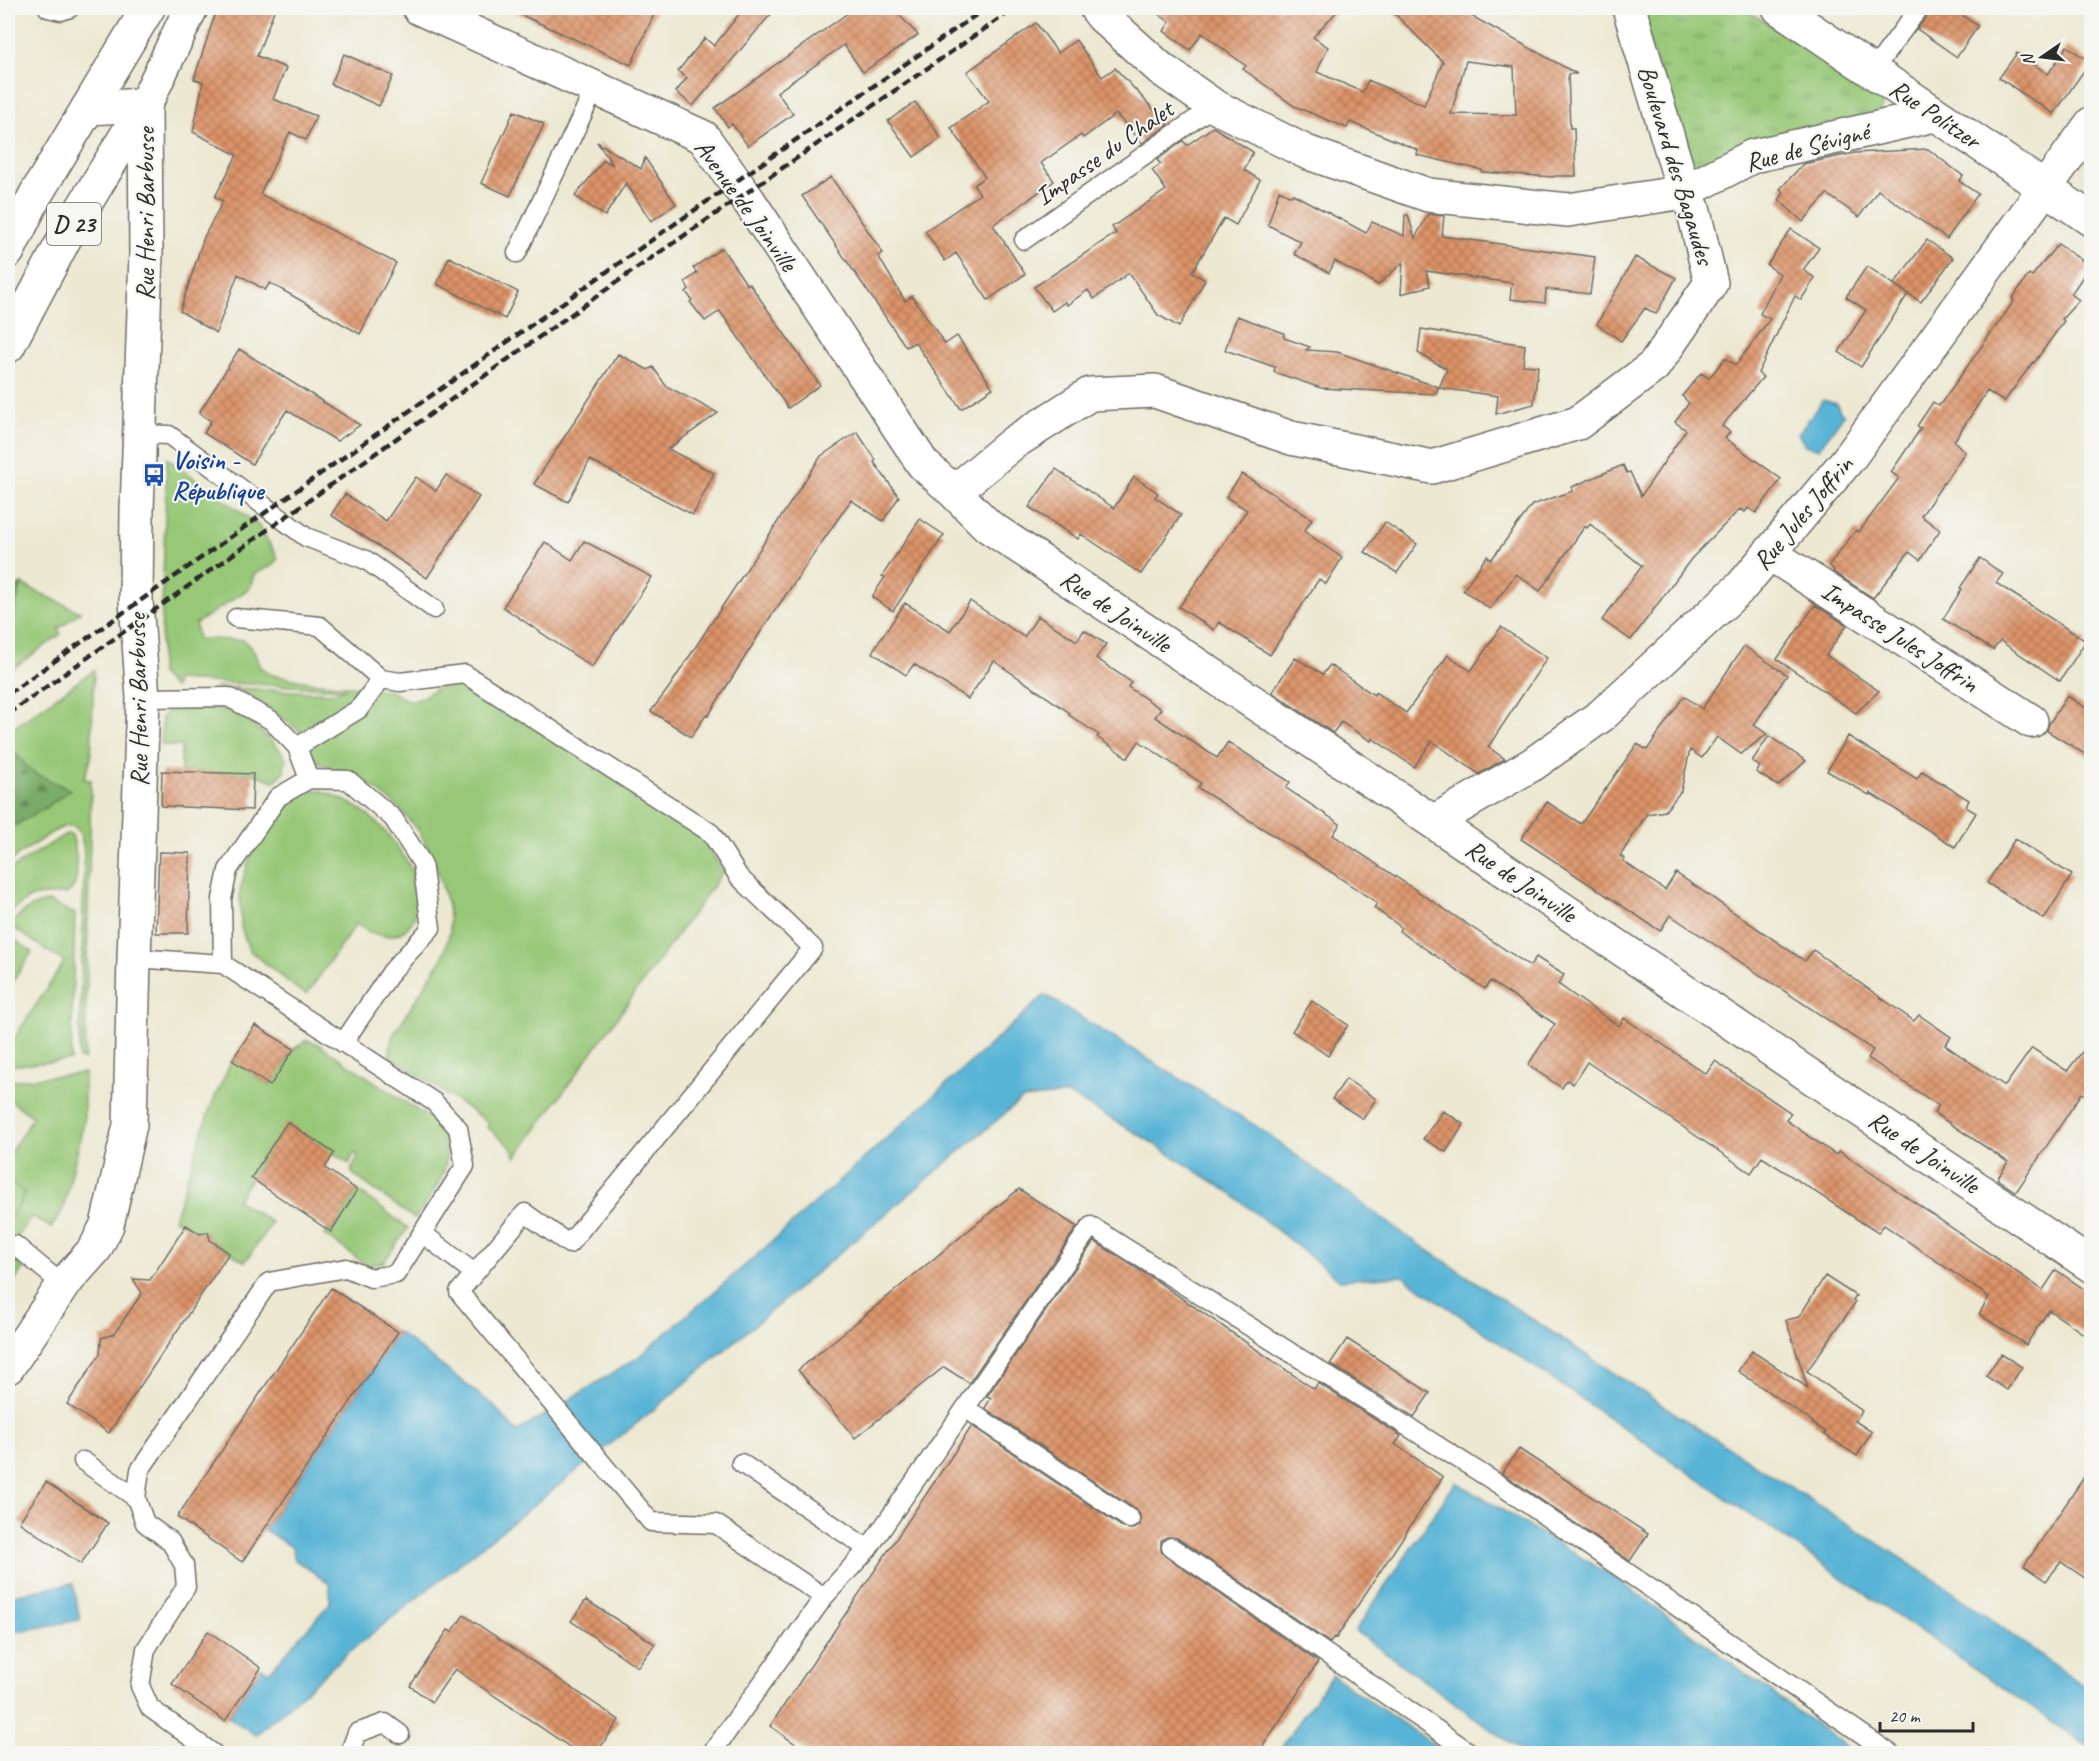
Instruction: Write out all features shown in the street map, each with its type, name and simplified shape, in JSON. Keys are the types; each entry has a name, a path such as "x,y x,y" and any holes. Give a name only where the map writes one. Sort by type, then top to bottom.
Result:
{"street":[{"name":"D 23","path":"10,238 148,8"},
{"name":"Rue Henri Barbusse","path":"8,1367 63,1285 95,1248 107,1225 130,1125 143,698 136,601 146,245 145,105 190,8"},
{"name":"Avenue de Joinville","path":"419,8 703,137 749,201 923,464 954,492"},
{"name":"Boulevard des Bagaudes","path":"954,492 1013,444 1090,394 1155,391 1291,438 1432,467 1578,423 1654,366 1711,284 1693,208 1684,192 1629,8"},
{"name":"Rue Politzer","path":"1779,8 2091,220"},
{"name":"Rue de Sévigné","path":"1104,10 1161,69 1214,106 1306,152 1428,195 1568,210 1684,192 1753,156 1935,115"},
{"name":"D 23","path":"8,346 68,232 145,105"},
{"path":"88,108 145,105"},
{"name":"Rue Jules Joffrin","path":"1433,822 1533,764 1602,715 1741,587 1850,457 2091,123"},
{"name":"Rue de Joinville","path":"954,492 988,526 2088,1255"},
{"name":"Impasse Jules Joffrin","path":"1769,553 2031,721"}],"lane":[{"path":"48,8 61,11 70,8"},
{"path":"1872,72 1919,8"},
{"path":"517,253 595,88"},
{"name":"Impasse du Chalet","path":"1024,240 1214,106"},
{"path":"141,434 169,435 306,537 366,560 434,609"},
{"path":"236,618 320,626 381,679 400,682 465,674 711,833 740,877 813,948 569,1244 525,1213 459,1292 651,1522 716,1524 824,1596"},
{"path":"297,747 359,709 381,679"},
{"path":"143,698 228,697 271,720 297,747 309,779"},
{"path":"223,964 222,899 228,870 278,797 309,779 348,780 393,818 422,863 431,928 392,971 343,1043"},
{"path":"134,958 223,964 434,1102 458,1128 465,1166 396,1274 371,1278 346,1268 269,1282 140,1470 136,1498 145,1523 170,1541 184,1565 186,1587 146,1649 140,1686 150,1708 214,1754"},
{"path":"715,1752 824,1596 868,1549 1091,1226 1506,1489 1891,1754"},
{"path":"422,1233 474,1273"},
{"path":"15,1245 63,1285"},
{"path":"965,1408 1130,1519"},
{"path":"83,1461 136,1498"},
{"path":"741,1463 868,1549"},
{"path":"1171,1547 1472,1754"},
{"path":"349,1754 357,1733 385,1723 400,1734"}],"green space":[{"path":"1637,8 1743,8 1879,94 1883,103 1879,114 1695,172"},
{"path":"167,458 258,525 278,558 272,566 254,574 250,588 195,624 198,639 244,640 254,652 260,667 272,675 309,682 388,690 407,700 417,700 441,686 461,681 692,827 704,840 723,872 516,1157 510,1146 487,1127 489,1123 396,1060 393,1064 389,1058 392,1037 443,957 450,931 448,906 435,862 419,831 395,804 362,779 322,764 309,753 301,732 275,712 239,690 215,687 330,693 346,689 176,680 174,688 160,674"},
{"path":"21,584 80,612 58,629 61,634 8,672 8,634"},
{"path":"21,584 8,634 8,595"},
{"path":"94,670 91,758 84,779 91,780 85,1059 79,1059 84,873 82,842 77,829 67,826 46,836 8,863 8,829 45,808 69,790 31,772 8,745 8,732"},
{"path":"173,708 213,708 234,712 255,727 283,754 286,760 283,773 275,781 253,774 181,772 181,746 161,745 162,717"},
{"path":"8,745 32,772 70,790 45,808 8,829"},
{"path":"320,790 358,808 387,833 412,870 418,894 413,920 406,929 396,934 384,936 356,924 307,994 300,991 249,950 241,927 240,890 250,856 292,796 304,791"},
{"path":"66,834 72,835 75,851 77,869 74,886 63,894 30,898 8,915 8,871"},
{"path":"49,902 75,914 71,1060 8,1066 8,1048 64,962 9,925 27,910"},
{"path":"8,935 32,952 8,989"},
{"path":"307,1040 318,1044 429,1118 440,1131 445,1144 444,1170 432,1194 415,1219 355,1176 351,1171 358,1156 354,1153 349,1164 287,1123 237,1200 272,1223 245,1262 210,1240 206,1232 200,1234 174,1219 210,1108 232,1060 270,1086 294,1049"},
{"path":"84,1073 84,1122 63,1210 51,1228 32,1216 8,1251 8,1221 26,1193 8,1181 8,1156 33,1117 8,1099 8,1081"},
{"path":"8,1181 26,1193 8,1221"},
{"path":"357,1190 408,1228 383,1263 367,1265 325,1235 328,1230 332,1232"},
{"path":"8,1257 23,1268 8,1292"}],"water":[{"path":"1823,400 1837,404 1844,415 1819,449 1805,445 1798,434"},
{"path":"1045,995 1256,1126 1408,1237 1662,1405 1943,1585 2091,1691 2092,1749 1402,1276 1340,1280 1229,1192 1148,1140 1068,1094 1022,1099 656,1408 349,1652 256,1735 228,1717 261,1668 269,1672 330,1603 330,1585 295,1560 292,1547 264,1530 398,1332 493,1405 517,1432 637,1358 756,1256"},
{"path":"1456,1482 1615,1578 1855,1753 1524,1753 1355,1631"},
{"path":"73,1583 80,1620 8,1633 8,1596"},
{"path":"1332,1675 1446,1753 1277,1753"}],"building":[{"path":"217,8 275,8 257,56 286,68 273,99 316,116 306,140 290,132 260,194 396,263 360,334 270,283 265,290 238,274 216,333 180,311 204,237 223,201 215,197 237,155 193,132 203,82 194,79"},
{"path":"506,8 657,8 631,65"},
{"path":"744,8 776,8 693,106 676,92 687,78 678,71 705,38 714,46"},
{"path":"855,8 893,8 918,35 863,72 844,45 777,92 793,114 748,146 732,124 728,127 715,108"},
{"path":"1149,8 1340,8 1313,37 1328,47 1317,72 1363,92 1368,80 1424,105 1443,62 1389,8 1457,8 1577,74 1568,74 1570,128 1574,128 1576,176 1554,177 1482,172 1482,170 1417,155 1418,150 1350,122 1347,128 1294,106 1243,69 1246,66 1202,33 1190,50 1164,31 1170,22","holes":["1466,61 1514,67 1516,115 1451,114"]},
{"path":"1930,8 1951,8 1978,26 1957,57 1917,29 1928,15"},
{"path":"1036,23 1058,53 1076,40 1102,77 1115,68 1168,125 1142,143 1116,114 1083,138 1081,135 1041,163 1054,181 993,225 1025,274 988,300 956,253 945,261 925,231 980,194 974,185 985,177 951,128 989,101 967,72"},
{"path":"2067,46 2090,62 2054,114 1999,78 2017,53 2048,74"},
{"path":"344,54 393,76 379,106 331,84"},
{"path":"915,102 941,138 914,157 888,121"},
{"path":"514,111 544,124 510,196 481,183"},
{"path":"1213,127 1253,152 1244,170 1260,180 1236,225 1224,218 1192,272 1205,280 1179,327 1158,315 1129,273 1094,299 1088,290 1067,305 1065,302 1052,311 1034,287 1116,233 1112,227 1166,190 1152,170 1161,164 1157,160 1183,141 1187,145"},
{"path":"597,142 641,169 645,158 676,204 651,221 626,183 605,216 575,196 604,160 613,165"},
{"path":"1928,149 1963,176 1959,181 1978,194 1947,239 1878,190 1859,217 1827,194 1803,222 1779,200 1784,193 1780,189 1803,164 1855,153"},
{"path":"831,177 883,253 878,256 905,301 912,296 945,344 957,336 993,388 961,409 915,342 906,347 802,196"},
{"path":"1279,190 1291,196 1293,194 1366,233 1372,222 1404,236 1405,215 1408,215 1415,238 1428,214 1444,216 1442,236 1595,257 1590,294 1546,289 1545,303 1510,299 1512,283 1426,271 1430,286 1401,294 1403,262 1378,285 1335,261 1329,273 1294,254 1301,242 1268,225"},
{"path":"1791,229 1819,248 1803,270 1815,278 1801,300 1795,296 1758,373 1763,377 1722,426 1730,432 1725,438 1781,479 1756,513 1748,508 1745,512 1740,509 1691,559 1631,640 1602,620 1642,566 1590,524 1587,528 1585,526 1540,591 1516,574 1490,609 1463,590 1487,556 1491,560 1532,505 1573,491 1572,487 1623,465 1627,473 1630,472 1641,496 1686,430 1675,422 1689,403 1682,396 1701,373 1709,378 1725,358 1736,365 1770,319 1760,314 1780,274 1767,265"},
{"path":"1927,240 1953,258 1921,302 1894,284"},
{"path":"2058,244 2090,266 2071,294 2079,300 2062,319 2064,321 2004,402 1987,391 1954,441 1965,452 1921,516 1940,530 1920,560 1909,552 1873,598 1833,572 1834,570 1829,565 1856,530 1859,532 1899,478 1891,472 1921,428 1917,426 1933,402 1939,406 2014,301 2012,299 2029,274 2032,276"},
{"path":"722,248 820,385 788,408 720,311 705,321 690,302 692,300 686,292 689,289 685,282 697,273 693,268"},
{"path":"449,257 518,292 505,319 437,284"},
{"path":"1635,257 1676,278 1656,314 1645,308 1621,341 1597,324"},
{"path":"1867,266 1908,294 1861,367 1839,352 1866,310 1846,297"},
{"path":"1237,316 1284,333 1284,338 1310,347 1306,350 1337,352 1438,387 1436,394 1321,388 1274,372 1275,367 1225,350"},
{"path":"1421,329 1525,345 1523,365 1538,366 1534,404 1496,414 1498,396 1439,388 1447,369 1418,353"},
{"path":"239,349 360,425 337,441 287,410 252,464 204,433 211,421 199,413"},
{"path":"618,354 648,370 653,367 666,386 718,413 668,449 714,473 693,515 590,460 568,502 534,484"},
{"path":"857,432 876,460 874,462 899,497 883,521 851,500 765,625 708,716 706,715 691,737 651,711 668,689 821,456"},
{"path":"1056,469 1114,508 1134,477 1158,493 1155,497 1181,515 1141,574 1081,534 1078,539 1029,507"},
{"path":"1242,474 1312,519 1304,531 1342,558 1326,584 1319,579 1270,655 1219,622 1214,630 1179,607 1247,510 1226,497"},
{"path":"446,475 479,497 427,578 331,515 345,494 386,521 416,477 436,491"},
{"path":"920,519 944,535 893,611 872,597 885,577 882,576"},
{"path":"1385,522 1417,544 1397,573 1365,552"},
{"path":"584,541 652,577 592,667 503,607 545,542 572,560"},
{"path":"1980,558 2003,574 1996,583 2086,641 2060,681 2000,641 1993,650 1943,619"},
{"path":"970,601 1024,637 1038,616 1077,641 1084,630 1106,644 1096,658 1131,682 1128,687 1161,709 1155,717 1217,758 1228,742 1290,782 1286,788 1340,824 1333,835 1530,966 1536,957 1564,975 1558,984 1619,1026 1624,1018 1706,1074 1715,1061 1791,1113 1786,1120 1836,1155 1839,1151 2043,1290 2056,1270 2091,1294 2091,1339 2049,1310 2026,1345 1979,1314 1989,1297 1884,1225 1878,1233 1762,1157 1751,1173 1587,1062 1573,1084 1567,1080 1562,1088 1528,1065 1555,1024 1490,981 1485,989 1399,931 1401,927 1374,908 1377,903 1198,788 1201,783 1139,741 1128,758 1097,737 1099,735 1069,715 1070,713 994,661 968,699 914,664 906,675 872,652 905,603 950,631"},
{"path":"1815,605 1847,625 1826,655 1879,691 1856,713 1777,659"},
{"path":"1501,627 1547,658 1488,747 1505,759 1479,774 1432,741 1414,767 1372,738 1371,741 1341,722 1333,733 1272,692 1295,658 1323,674 1330,665 1374,695 1375,692 1406,713 1448,655 1471,671"},
{"path":"1744,646 1787,675 1754,725 1767,734 1741,754 1717,737 1702,758 1690,750 1681,791 1665,811 1647,814 1620,856 1625,859 1623,861 1665,890 1676,873 1805,961 1813,950 1914,1021 1919,1015 1951,1037 1945,1045 2005,1086 2032,1048 2067,1071 2091,1041 2091,1099 2082,1093 2016,1192 1997,1179 2008,1162 1934,1113 1939,1106 1868,1058 1873,1050 1670,915 1660,931 1521,839 1547,802 1581,824 1637,744 1647,750 1684,696 1702,709"},
{"path":"2067,696 2091,711 2091,758 2047,731"},
{"path":"1769,736 1806,761 1778,786 1756,772 1760,767 1752,761"},
{"path":"1848,736 1917,779 1922,771 1969,800 1966,807 1976,813 1955,847 1870,793 1869,795 1827,771"},
{"path":"162,771 253,774 252,810 161,806"},
{"path":"2015,839 2072,875 2044,919 1987,883"},
{"path":"159,852 190,853 188,933 156,933"},
{"path":"1312,1001 1348,1025 1328,1056 1292,1031"},
{"path":"255,1025 294,1049 270,1086 232,1060"},
{"path":"1346,1079 1376,1099 1363,1119 1332,1099"},
{"path":"1443,1111 1464,1124 1446,1152 1423,1139"},
{"path":"287,1122 334,1153 325,1168 357,1190 331,1232 251,1178"},
{"path":"1019,1189 1077,1227 969,1383 944,1367 855,1438 798,1370"},
{"path":"186,1225 200,1234 208,1232 210,1240 229,1253 109,1433 67,1404 100,1354 101,1338 114,1334 142,1293 133,1279 150,1280"},
{"path":"1094,1241 1314,1389 1318,1383 1401,1436 1395,1444 1443,1477 1336,1638 1334,1637 1330,1643 1177,1538 1167,1537 1161,1541 1161,1551 1165,1556 1318,1662 1258,1754 810,1754 770,1726 972,1426 1124,1528 1134,1529 1140,1525 1140,1515 1136,1510 985,1408 991,1398 987,1396"},
{"path":"1825,1276 1856,1296 1853,1301 1855,1303 1807,1371 1862,1411 1855,1421 1872,1432 1857,1456 1824,1434 1826,1432 1813,1422 1738,1371 1752,1351 1808,1388 1786,1320 1799,1317"},
{"path":"331,1288 398,1332 242,1562 177,1517"},
{"path":"1347,1339 1430,1393 1414,1417 1330,1364"},
{"path":"2001,1354 2022,1367 2007,1390 1986,1376"},
{"path":"1519,1449 1648,1534 1630,1561 1502,1473"},
{"path":"2091,1467 2091,1582 2061,1562 2046,1581 2024,1566"},
{"path":"46,1482 108,1523 81,1564 19,1522"},
{"path":"586,1600 655,1644 638,1667 571,1621"},
{"path":"464,1615 619,1720 596,1754 580,1754 455,1669 432,1702 410,1686 448,1630 452,1632"},
{"path":"208,1631 261,1668 225,1721 172,1684"}],"railway":[{"path":"8,694 666,230 986,8"},
{"path":"8,714 621,279 1015,8"}],"place":[{"name":"Voisin - République","path":"154,475"}]}
